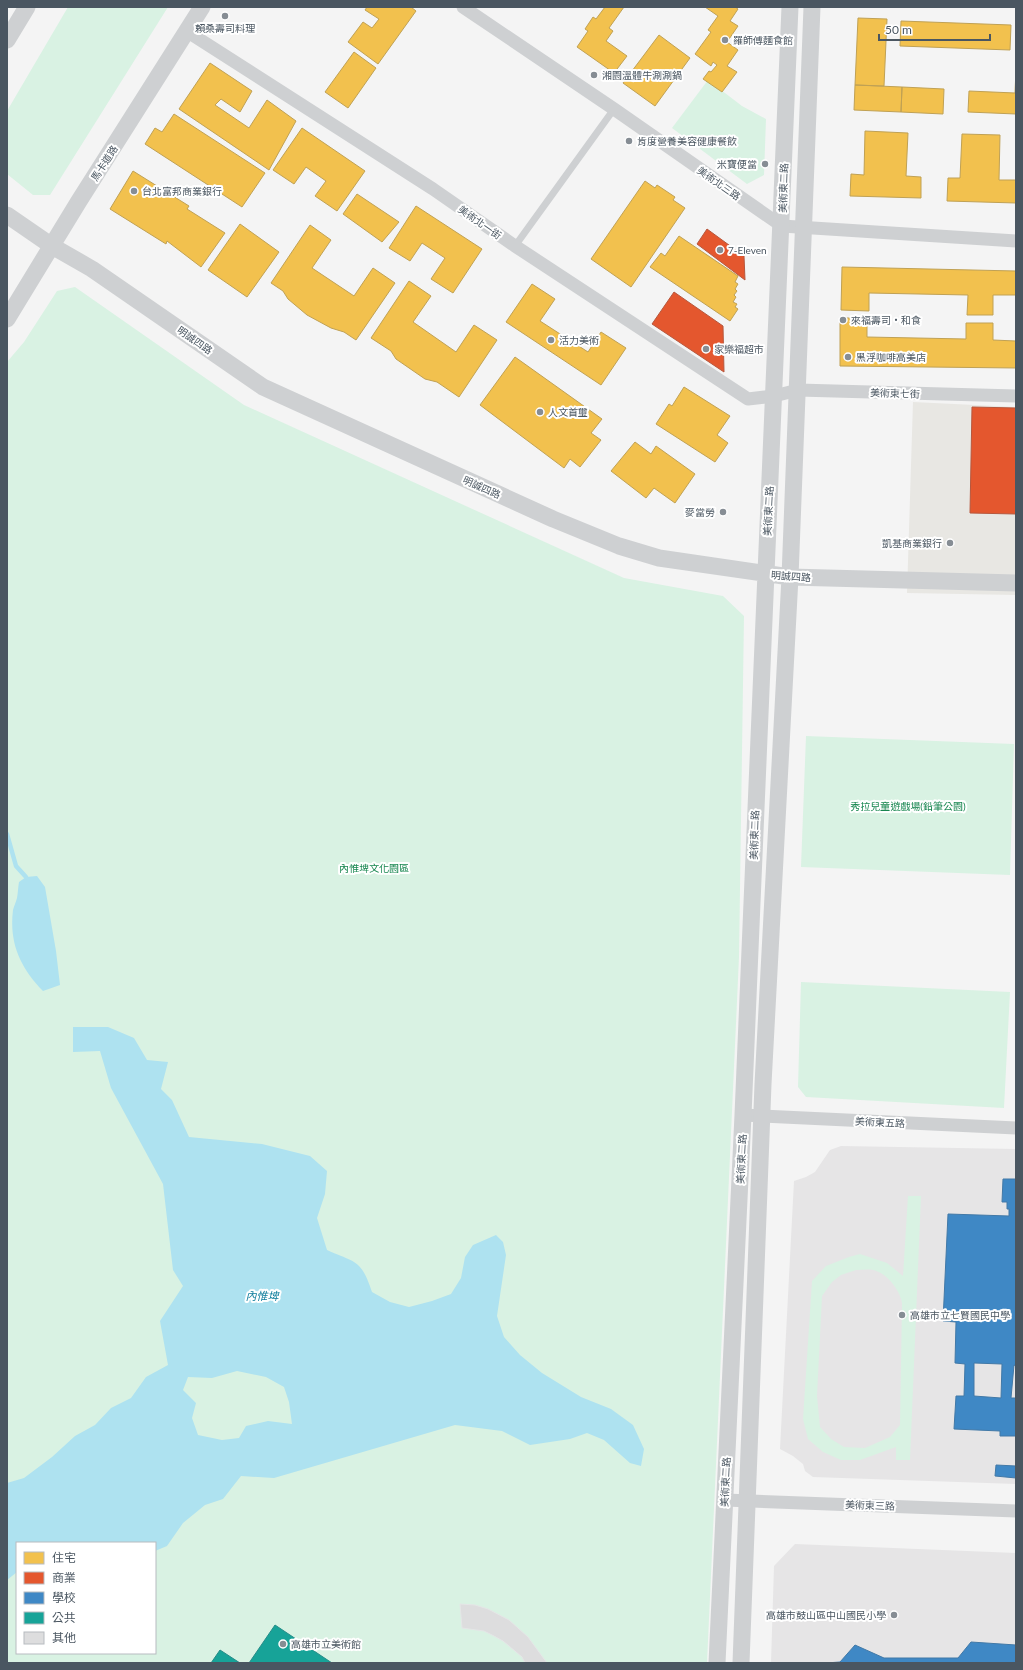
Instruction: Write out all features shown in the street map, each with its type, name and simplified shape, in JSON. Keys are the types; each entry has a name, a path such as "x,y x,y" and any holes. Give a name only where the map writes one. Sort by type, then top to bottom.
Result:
{"street":[{"path":"7,40 27,7"},
{"name":"馬卡道路","path":"7,319 188,32 202,7"},
{"name":"美術北三路","path":"463,7 614,109 782,226 1016,241"},
{"name":"美術東二路","path":"717,1663 743,1116 765,574 782,226 790,7"},
{"name":"美術東二路","path":"741,1663 764,1076 790,577 812,7"},
{"name":"美術北一街","path":"188,32 433,189 515,246 748,399 774,396"},
{"name":"明誠四路","path":"7,215 52,246 79,260 257,383 553,519 619,546 659,558 790,577 1016,583"},
{"name":"美術東七街","path":"774,396 798,390 1016,396"},
{"name":"美術東五路","path":"743,1116 1016,1128"},
{"name":"美術東三路","path":"724,1500 1016,1511"}],"lane":[{"path":"515,246 614,109"}],"shaded area":[{"path":"913,402 1016,407 1016,595 907,593"},
{"name":"高雄市立七賢國民中學","path":"841,1146 1016,1149 1016,1484 813,1477 805,1471 803,1464 793,1456 780,1449 794,1181 815,1172 830,1150"},
{"name":"高雄市鼓山區中山國民小學","path":"795,1544 1016,1553 1016,1663 771,1663 774,1566"}],"green space":[{"path":"68,7 168,7 50,195 33,195 7,174 7,111"},
{"path":"708,80 742,106 766,119 764,175 747,184 672,128"},
{"name":"內惟埤文化園區","path":"75,287 244,405 624,578 723,596 744,616 739,957 707,1663 7,1663 7,362 24,342 57,291"},
{"name":"秀拉兒童遊戲場(鉛筆公園)","path":"806,736 1014,744 1010,875 801,867"},
{"path":"801,982 1010,992 1004,1108 806,1097 798,1087"},
{"path":"908,1196 921,1196 910,1460 896,1460 896,1447 860,1460 841,1460 823,1452 808,1439 803,1419 812,1281 826,1266 860,1254 887,1263 903,1276","holes":["856,1270 873,1270 888,1278 899,1293 902,1303 900,1425 890,1437 865,1448 844,1447 831,1439 820,1427 817,1396 822,1296 832,1282 841,1275"]}],"water":[{"path":"37,876 45,887 60,985 43,991 22,964 15,944 12,922 19,882 26,877"},
{"name":"內惟埤","path":"73,1027 108,1027 134,1038 147,1060 168,1062 161,1089 172,1100 189,1137 262,1144 310,1156 327,1171 325,1194 317,1218 327,1250 351,1260 361,1268 372,1292 390,1302 409,1307 451,1294 461,1278 465,1257 473,1245 496,1235 503,1242 506,1255 497,1316 504,1337 520,1355 542,1373 581,1397 611,1409 633,1425 644,1449 641,1466 630,1463 604,1440 587,1433 570,1439 530,1445 502,1431 455,1425 274,1478 241,1476 223,1499 205,1505 183,1523 167,1546 156,1551 156,1542 16,1542 16,1573 7,1580 7,1483 24,1478 52,1457 75,1436 95,1425 111,1408 131,1398 146,1377 168,1365 160,1321 183,1286 173,1270 163,1184 111,1088 100,1051 73,1052","holes":["237,1371 266,1377 284,1387 289,1402 292,1424 268,1421 246,1426 239,1438 222,1440 198,1435 192,1418 196,1403 183,1390 188,1377 212,1378"]}],"building: 住宅":[{"path":"367,7 411,7 416,11 378,64 348,42 363,22 372,28 379,19 365,10"},
{"path":"605,7 624,7 609,28 613,31 606,41 627,56 614,73 577,47 588,31 585,29 593,17 596,19"},
{"path":"705,7 735,7 738,9 730,21 738,26 727,42 738,50 727,66 737,72 722,92 703,79 709,71 711,72 717,65 713,62 711,66 695,54 711,32 708,30 718,16"},
{"path":"858,18 887,19 884,86 855,85"},
{"path":"901,21 1011,25 1010,50 900,46"},
{"path":"659,35 690,58 655,106 623,83"},
{"path":"354,52 376,68 348,108 325,92"},
{"path":"210,63 252,91 240,112 221,99 215,105 249,128 267,100 296,121 269,170 179,109"},
{"path":"1016,69 1016,114 968,112 969,91 1015,93"},
{"path":"855,85 902,87 901,112 854,110"},
{"path":"902,87 944,89 943,114 901,112"},
{"path":"174,114 265,173 242,207 145,144 155,128 162,132"},
{"path":"302,128 365,171 337,211 315,196 326,181 306,167 294,184 273,170"},
{"path":"865,131 908,133 906,176 921,177 921,198 850,196 851,174 864,175"},
{"path":"962,134 1000,135 999,180 1016,180 1016,203 947,201 948,178 960,178"},
{"path":"133,171 189,206 187,209 225,233 201,267 167,241 166,244 110,209"},
{"path":"645,181 655,188 657,185 675,197 673,200 685,208 631,287 591,259"},
{"path":"357,194 399,222 382,242 343,214"},
{"path":"416,206 482,249 453,293 431,279 445,258 422,243 410,261 389,248"},
{"path":"240,224 279,252 247,297 208,270"},
{"path":"310,225 331,240 312,268 354,296 373,268 395,283 356,340 344,332 331,328 307,315 288,299 283,291 271,283"},
{"path":"679,236 738,276 735,282 738,284 735,289 737,291 734,295 736,297 733,302 737,304 735,307 738,309 730,321 650,267 661,253 665,256"},
{"path":"842,267 1016,271 1016,295 993,295 993,315 967,315 968,295 869,293 869,311 841,310"},
{"path":"409,281 431,296 413,322 456,352 474,325 497,340 459,397 437,382 425,379 396,359 391,351 371,338"},
{"name":"活力美術","path":"532,284 555,299 540,321 588,352 601,332 626,348 601,385 506,322"},
{"path":"840,318 867,318 867,337 966,339 966,323 993,323 993,340 1016,341 1016,368 840,366"},
{"name":"人文首璽","path":"515,357 602,419 591,433 601,440 580,467 570,459 564,468 480,405"},
{"path":"684,387 730,416 717,435 728,443 715,462 656,424 669,404 672,406"},
{"path":"635,442 651,454 656,446 695,474 675,503 654,488 646,498 611,471"}],"building: 商業":[{"name":"7-Eleven","path":"707,229 744,256 745,280 697,244"},
{"name":"家樂福超市","path":"674,292 723,326 724,372 652,324"},
{"path":"972,407 1016,408 1016,514 970,513"}],"building: 學校":[{"path":"1003,1179 1016,1179 1016,1366 1014,1365 1011,1398 1016,1398 1016,1436 1000,1436 1000,1431 954,1429 956,1396 964,1396 965,1364 955,1363 956,1322 943,1321 948,1214 1009,1216 1007,1202 1002,1202","holes":["974,1363 1002,1364 1001,1398 974,1396"]},
{"path":"996,1465 1016,1466 1016,1478 995,1476"},
{"path":"971,1642 1016,1645 1016,1663 826,1663 840,1662 855,1645 884,1658 958,1658"}],"building: 公共":[{"name":"高雄市立美術館","path":"275,1625 332,1663 249,1663"},
{"path":"220,1650 240,1663 211,1663"}],"building: 其他":[{"path":"460,1604 475,1605 488,1609 509,1620 528,1637 547,1663 525,1663 522,1657 503,1641 494,1636 484,1631 462,1628"}],"waterway":[{"path":"7,834 16,866 26,877"}],"place":[{"name":"賴桑壽司料理","path":"225,16"},
{"name":"羅師傅麵食館","path":"725,40"},
{"name":"湘園溫體牛涮涮鍋","path":"594,75"},
{"name":"肯度營養美容健康餐飲","path":"629,141"},
{"name":"米寶便當","path":"765,164"},
{"name":"台北富邦商業銀行","path":"134,191"},
{"name":"7-Eleven","path":"720,250"},
{"name":"來福壽司‧和食","path":"843,320"},
{"name":"活力美術","path":"551,340"},
{"name":"家樂福超市","path":"706,349"},
{"name":"黑浮咖啡高美店","path":"848,357"},
{"name":"人文首璽","path":"540,412"},
{"name":"麥當勞","path":"723,512"},
{"name":"凱基商業銀行","path":"950,543"},
{"name":"高雄市立七賢國民中學","path":"902,1315"},
{"name":"高雄市鼓山區中山國民小學","path":"894,1615"},
{"name":"高雄市立美術館","path":"283,1644"}]}
